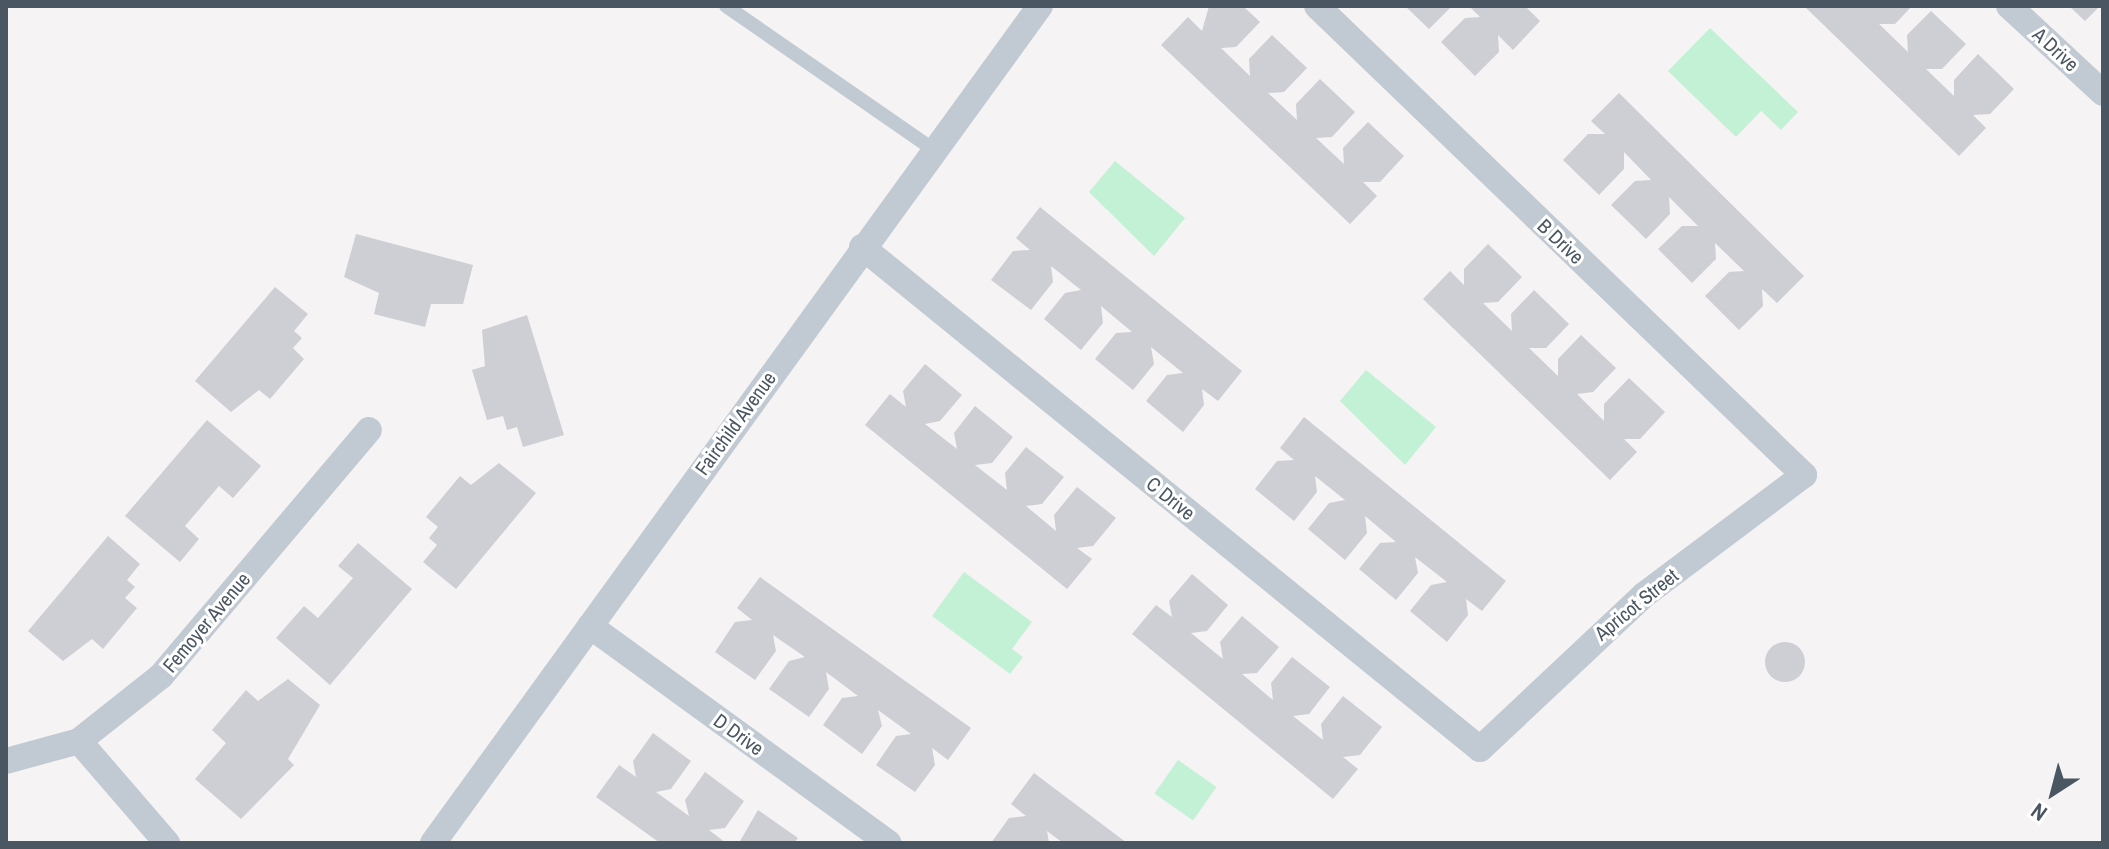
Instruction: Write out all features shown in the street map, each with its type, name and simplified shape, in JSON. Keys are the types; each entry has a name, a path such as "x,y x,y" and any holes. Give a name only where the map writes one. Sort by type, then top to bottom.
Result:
{"street":[{"name":"Fairchild Avenue","path":"433,843 862,247 1040,6"},
{"name":"B Drive","path":"1317,6 1804,475"},
{"name":"A Drive","path":"2009,6 2103,93"},
{"name":"C Drive","path":"862,247 1480,749"},
{"name":"Femoyer Avenue","path":"6,761 79,741 161,676 369,430"},
{"name":"Apricot Street","path":"1480,749 1644,595 1804,475"},
{"name":"D Drive","path":"590,626 889,843"},
{"path":"79,741 167,843"}],"lane":[{"path":"726,6 934,150"}],"green space":[{"path":"1710,28 1798,112 1781,130 1761,111 1736,137 1668,71"},
{"path":"1115,161 1185,218 1154,256 1089,192"},
{"path":"1366,370 1436,427 1405,465 1340,401"},
{"path":"964,572 1032,622 1012,649 1023,657 1010,674 932,616"},
{"path":"1178,760 1217,787 1193,821 1154,794"}],"building":[{"path":"1209,6 1243,6 1260,22 1236,47 1221,48 1250,76 1249,59 1272,35 1307,68 1284,92 1268,93 1297,120 1296,104 1320,79 1355,112 1332,137 1316,138 1344,164 1343,148 1368,122 1404,156 1380,182 1363,182 1377,196 1350,224 1161,45 1188,17 1202,31"},
{"path":"1405,6 1452,6 1429,29"},
{"path":"1469,6 1525,6 1540,21 1513,50 1498,35 1499,52 1475,76 1441,42 1465,18 1480,17"},
{"path":"1804,6 1912,6 1895,24 1879,24 1908,52 1907,35 1931,11 1966,44 1942,69 1926,69 1954,96 1954,80 1978,54 2014,89 1990,114 1973,115 1986,128 1959,156"},
{"path":"2069,6 2100,6 2085,21"},
{"path":"1619,93 1804,276 1777,303 1762,289 1763,306 1739,330 1705,296 1729,272 1744,271 1715,243 1716,259 1692,283 1658,249 1682,226 1698,226 1669,197 1670,214 1646,239 1611,205 1635,181 1651,180 1624,152 1624,169 1599,195 1563,160 1588,134 1605,134 1591,121"},
{"path":"1040,207 1242,371 1218,401 1202,389 1204,405 1183,432 1146,401 1167,375 1183,373 1151,347 1154,364 1133,390 1095,359 1116,333 1132,332 1101,306 1103,323 1081,350 1044,319 1065,293 1081,290 1051,266 1053,282 1031,310 991,280 1013,251 1030,250 1016,238"},
{"path":"356,234 473,265 463,304 431,304 425,327 374,314 379,293 344,277"},
{"path":"1488,244 1522,277 1498,302 1483,303 1512,331 1511,314 1534,290 1569,324 1546,348 1529,348 1558,376 1558,359 1581,335 1616,368 1593,392 1577,394 1604,421 1604,404 1629,378 1665,412 1640,439 1624,439 1637,452 1610,480 1423,299 1450,271 1464,285 1464,269"},
{"path":"275,287 308,314 294,331 302,338 293,348 304,359 270,399 259,390 231,412 195,381"},
{"path":"527,315 564,435 523,447 517,427 507,430 503,416 487,420 472,370 485,366 482,330"},
{"path":"925,364 962,395 940,421 925,424 957,449 954,433 975,406 1013,437 992,463 975,465 1007,490 1005,473 1026,447 1064,477 1042,504 1026,506 1056,531 1054,515 1077,487 1116,518 1093,546 1077,548 1092,559 1067,589 865,425 890,394 906,407 903,391"},
{"path":"1304,417 1506,581 1482,611 1466,599 1468,615 1447,642 1410,611 1431,585 1447,582 1415,557 1418,573 1396,600 1359,569 1380,543 1396,542 1365,516 1367,533 1345,560 1308,529 1329,503 1345,500 1315,476 1317,492 1294,521 1255,489 1277,461 1294,460 1280,448"},
{"path":"207,420 261,466 233,498 219,486 185,526 199,539 180,562 125,516"},
{"path":"499,463 536,493 456,589 423,562 437,545 429,538 438,527 426,517 460,476 471,485"},
{"path":"108,536 140,564 127,580 135,587 125,598 137,608 103,649 92,639 63,661 28,631"},
{"path":"358,543 412,589 330,685 276,638 304,606 318,618 353,578 338,566"},
{"path":"1192,574 1228,605 1207,631 1191,633 1223,659 1220,642 1242,616 1279,647 1257,673 1242,674 1273,700 1271,683 1292,657 1330,687 1309,714 1293,716 1323,740 1321,724 1343,696 1382,727 1360,755 1343,757 1358,769 1333,799 1132,634 1156,605 1172,617 1169,601"},
{"path":"760,577 971,728 948,760 932,748 935,765 915,792 876,765 896,736 911,734 878,710 882,726 862,754 823,725 842,698 858,696 826,672 829,689 809,717 769,689 789,661 805,657 773,635 776,651 755,680 715,652 735,622 752,620 737,608"},
{"path":"1785,642 1799,648 1805,662 1799,676 1785,682 1771,676 1765,662 1771,648"},
{"path":"288,679 320,705 288,759 294,765 241,819 195,779 226,743 212,730 246,690 258,701"},
{"path":"653,733 691,761 671,789 656,792 689,816 685,800 705,772 744,801 725,828 709,830 726,843 660,843 596,797 619,765 636,777 633,761"},
{"path":"1034,773 1127,843 1063,843 1047,831 1049,843 991,843 1009,818 1026,816 1011,804"},
{"path":"758,810 798,838 794,843 739,843"}]}
